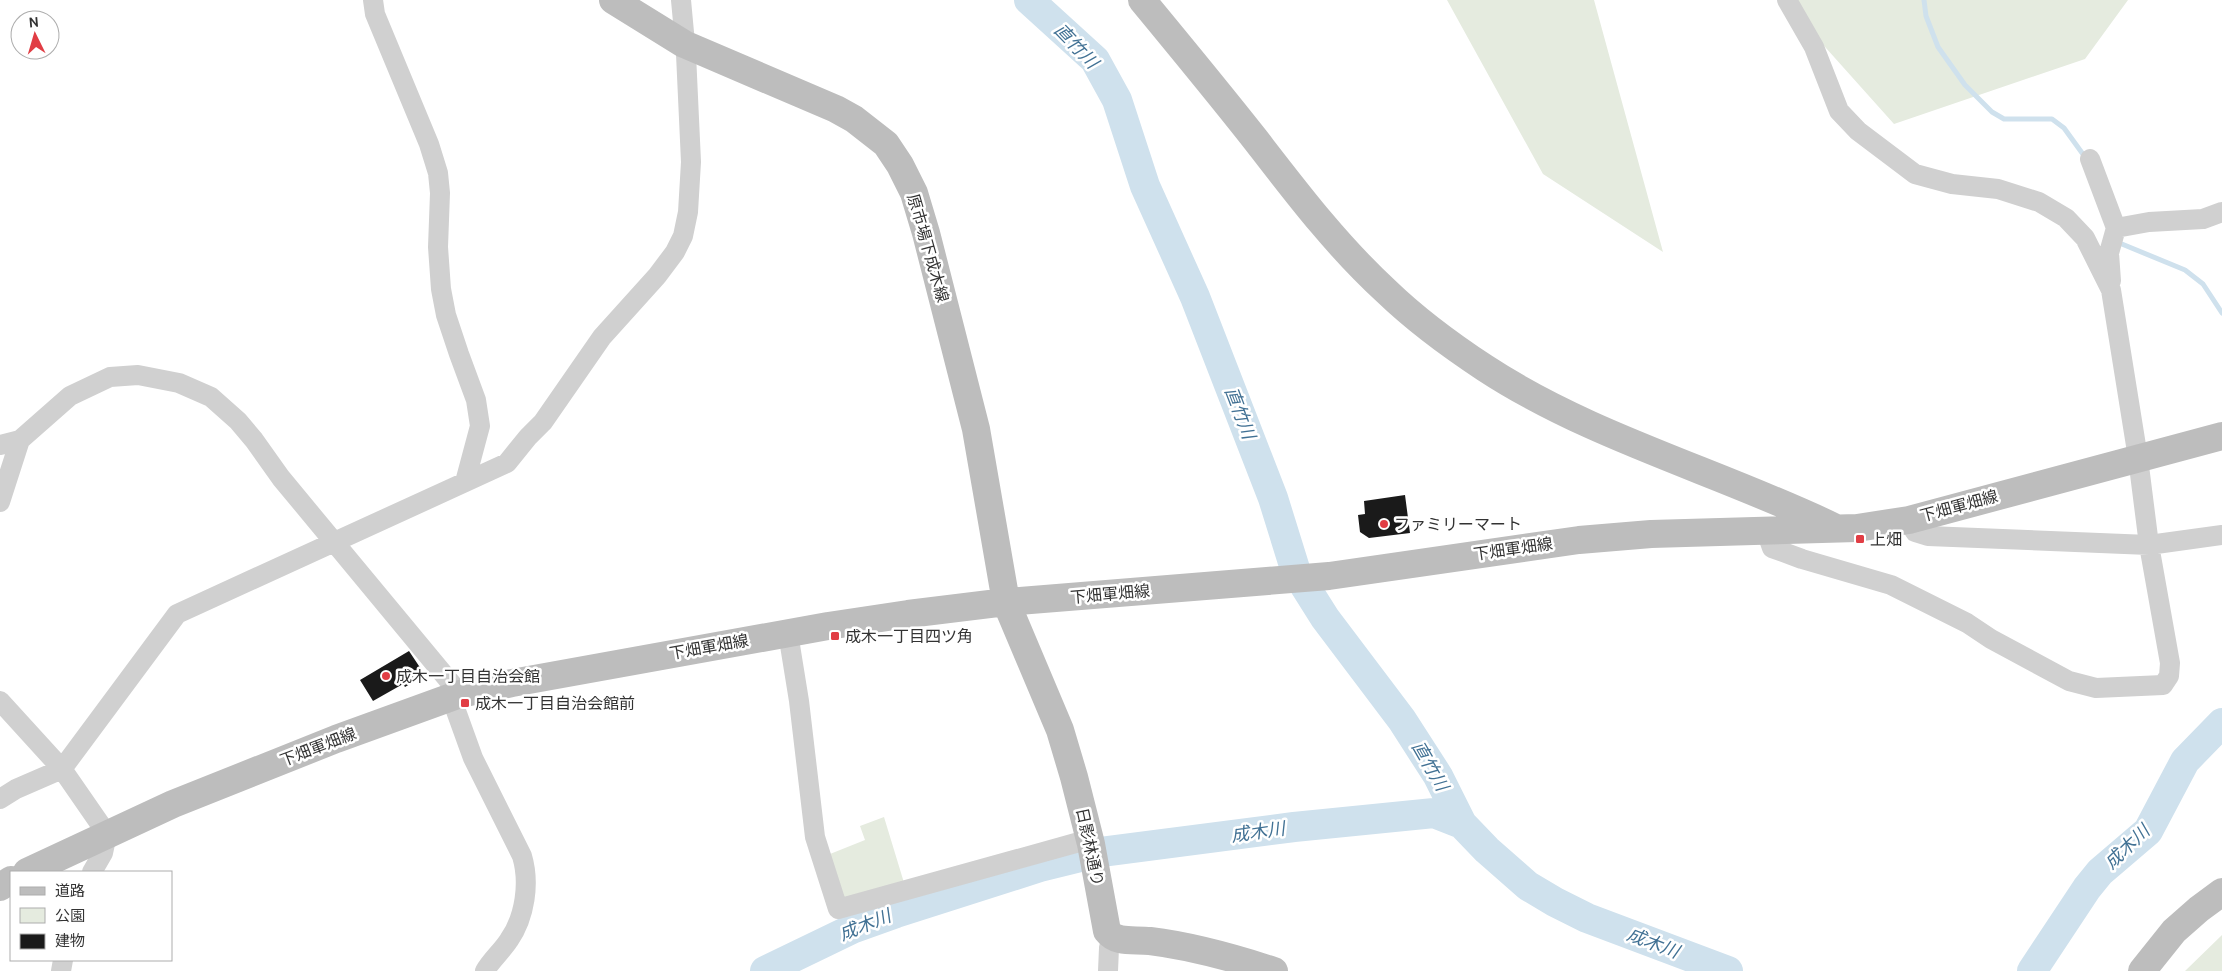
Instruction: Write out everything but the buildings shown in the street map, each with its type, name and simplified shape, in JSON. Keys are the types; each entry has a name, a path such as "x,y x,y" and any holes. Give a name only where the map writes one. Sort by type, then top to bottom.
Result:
{"main road":[{"name":"原市場下成木線","path":"612,0 684,44 848,116 870,130 886,144 900,165 914,193 926,233 976,429 1006,602"},
{"path":"1142,0 1198,66 1326,229 1386,291 1413,315 1486,368 1556,409 1782,502 1838,529"},
{"name":"下畑軍畑線","path":"29,871 172,804 336,739 456,696 606,665 908,614 1006,602 1329,576 1579,540 1652,534 1838,529 1909,520 2222,436"},
{"name":"日影林通り","path":"1006,602 1060,730 1091,842 1107,931 1112,938"},
{"path":"2142,971 2174,931 2199,908 2222,892"},
{"path":"1112,938 1161,943 1192,949 1274,971"}],"street":[{"path":"373,0 375,14 429,144 438,174 440,193 438,247 441,289 446,315 458,354 476,400 480,426 464,482"},
{"path":"0,799 62,769 177,614 507,463 543,422 602,337 657,276 675,252 683,236 688,212 690,162 686,54 681,0"},
{"path":"1786,0 1814,47 1839,110 1858,131 1915,174 1952,184 1998,189 2039,202 2066,218 2085,238 2111,290"},
{"path":"1766,531 1772,548 1802,559 1891,585 1967,623 1991,639 2069,681 2096,688 2163,685 2170,676 2170,663 2149,545 2138,458 2111,290 2109,253 2116,228 2090,159"},
{"path":"2116,228 2149,222 2203,220 2222,212"},
{"path":"0,445 20,440 70,396 110,377 138,375 179,383 211,397 238,422 456,696 474,758 522,856 526,869 525,900 516,927 510,939 485,971"},
{"path":"0,502 20,440"},
{"path":"1909,520 1915,532 1928,536 2149,545 2222,536"},
{"path":"788,634 800,701 815,838 838,909 1091,842"},
{"path":"0,701 62,769 107,834 103,854 93,871"},
{"path":"1108,971 1109,948 1112,938"}],"green space":[{"path":"1447,0 1594,0 1663,252 1543,174"},
{"path":"1783,0 2128,0 2085,59 1894,124"},
{"path":"884,817 905,886 843,903 825,856 865,840 860,826"},
{"path":"2222,935 2222,971 2185,971"}],"waterway":[{"name":"直竹川","path":"1029,0 1095,60 1117,100 1145,186 1195,297 1273,498 1296,572 1325,618 1402,720 1438,776 1462,824"},
{"path":"1924,0 1926,16 1938,47 1965,85 1992,112 2004,119 2052,119 2064,128 2085,157"},
{"path":"2117,242 2185,270 2203,284 2222,313"},
{"name":"成木川","path":"2032,971 2087,888 2100,872 2148,831 2185,761 2222,723"},
{"name":"成木川","path":"765,971 854,928 896,913 1040,867 1101,852 1294,827 1434,813 1462,824 1487,850 1528,886 1555,902 1587,918 1728,971"}],"place":[{"name":"ファミリーマート","path":"1384,524"},
{"name":"上畑","path":"1860,539"},
{"name":"成木一丁目四ツ角","path":"835,636"},
{"name":"成木一丁目自治会館","path":"386,676"},
{"name":"成木一丁目自治会館前","path":"465,703"}]}
